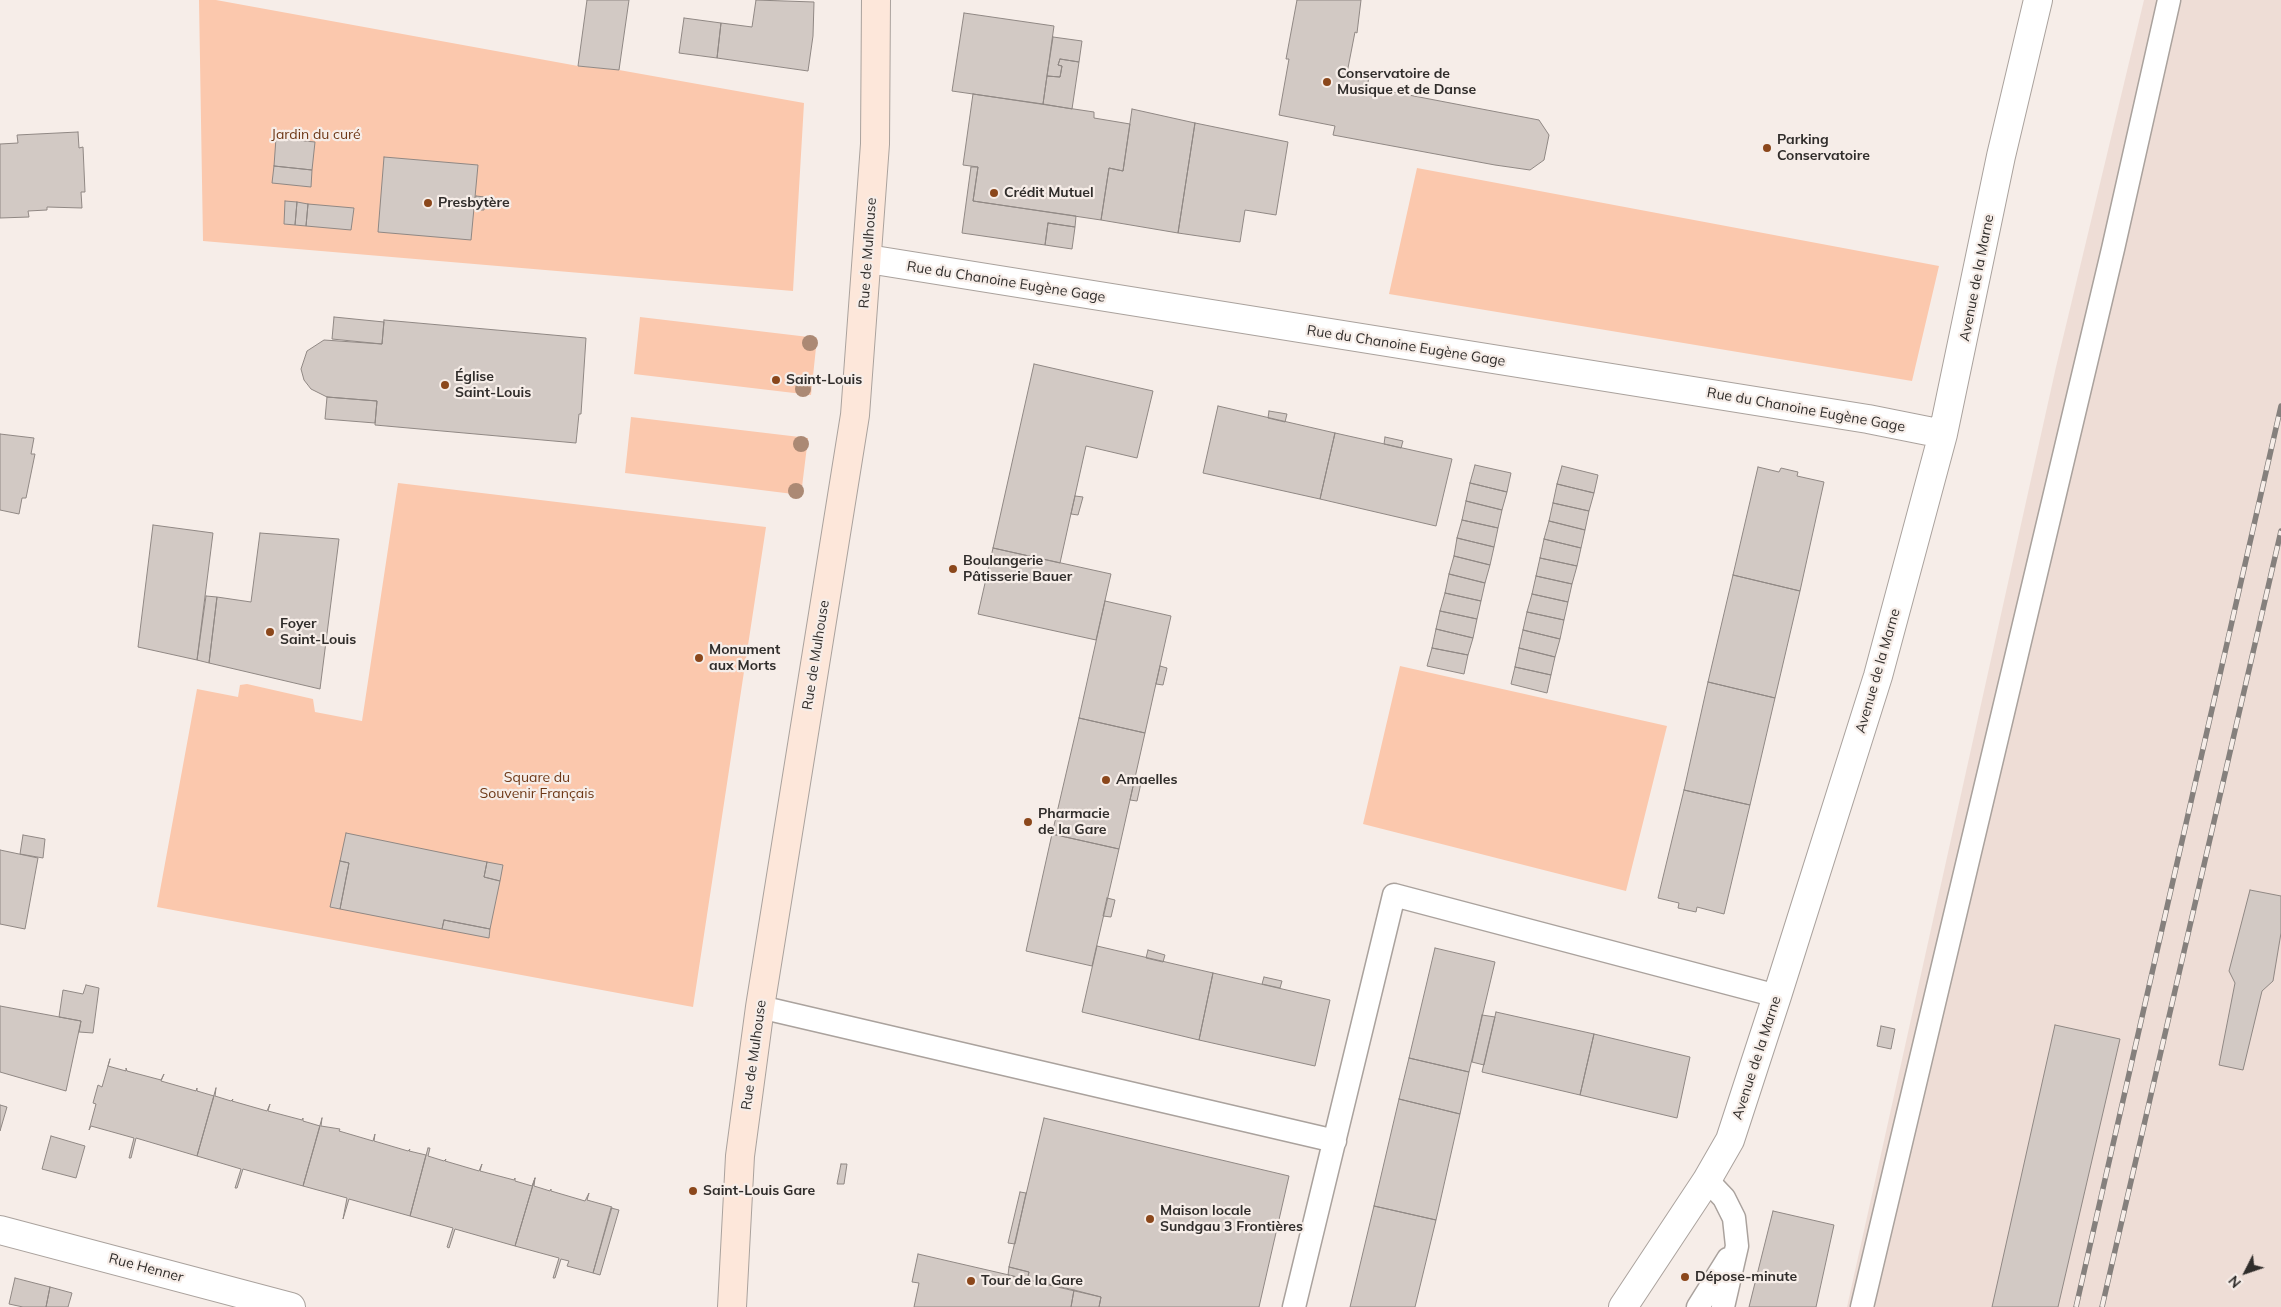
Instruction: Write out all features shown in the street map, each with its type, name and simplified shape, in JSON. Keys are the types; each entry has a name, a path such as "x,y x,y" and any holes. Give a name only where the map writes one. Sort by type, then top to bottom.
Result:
{"main road":[{"name":"Rue de Mulhouse","path":"732,1307 740,1156 760,1008 855,415 875,144 876,0"}],"street":[{"name":"Avenue de la Marne","path":"1623,1307 1708,1180 1730,1140 1778,996 1878,676 1943,434 2001,156 2038,0"},
{"name":"Rue du Chanoine Eugène Gage","path":"868,259 1858,417 1943,434"},
{"name":"Rue Henner","path":"0,1230 291,1307"}],"lane":[{"path":"1862,1307 2111,259 2169,0"},
{"path":"1294,1307 1394,895 1778,996"},
{"path":"760,1008 1335,1141"},
{"path":"1708,1180 1724,1198 1734,1218 1737,1246 1723,1307"},
{"path":"1698,1307 1737,1246"}],"shaded area":[{"path":"2144,0 2281,0 2281,1307 1847,1307 2056,367"}],"green space":[{"name":"Jardin du curé","path":"199,0 216,0 578,66 619,70 804,103 793,291 203,241"},
{"path":"1417,168 1939,266 1912,381 1389,294"},
{"path":"640,317 817,338 811,395 634,374"},
{"path":"631,417 808,438 801,495 625,473"},
{"name":"Square du Souvenir Français","path":"398,483 766,527 693,1007 157,907 197,689 238,697 240,685 247,684 313,699 315,712 362,721"},
{"path":"1400,666 1667,726 1626,891 1363,824"}],"building":[{"path":"587,0 629,0 619,70 578,66"},
{"path":"756,0 814,2 813,36 808,71 717,58 721,23 752,27"},
{"name":"Conservatoire de Musique et de Danse","path":"1297,0 1361,0 1357,33 1355,32 1347,73 1369,77 1367,87 1539,120 1549,135 1544,160 1530,170 1495,165 1333,135 1335,126 1279,115 1289,59 1286,59"},
{"path":"964,13 1054,26 1043,104 952,91"},
{"path":"684,18 721,23 717,58 679,53"},
{"path":"1053,37 1082,41 1079,62 1060,59 1058,65 1062,66 1060,77 1047,76"},
{"path":"1060,59 1079,62 1072,109 1043,104 1047,76 1060,77 1062,66 1058,65"},
{"path":"973,94 1094,112 1094,118 1130,124 1123,171 1109,168 1101,220 973,201 978,167 963,165"},
{"path":"1132,109 1195,123 1178,233 1101,220 1109,168 1123,171"},
{"path":"1195,123 1288,142 1276,215 1245,210 1240,242 1178,233"},
{"path":"78,132 79,148 83,147 85,192 81,192 82,208 47,207 47,210 28,211 29,217 0,218 0,144 18,143 17,135"},
{"path":"276,138 315,142 312,170 274,166"},
{"name":"Presbytère","path":"384,157 478,165 471,240 378,232"},
{"path":"274,166 312,170 311,187 272,183"},
{"path":"971,167 978,167 973,201 1076,216 1075,227 1048,223 1045,245 962,233"},
{"path":"476,196 485,197 484,210 474,210"},
{"path":"285,201 297,202 295,225 284,224"},
{"path":"297,202 308,204 306,226 295,225"},
{"path":"308,204 354,208 351,230 306,226"},
{"path":"1048,223 1075,227 1072,249 1045,245"},
{"path":"334,317 384,322 382,344 332,339"},
{"name":"Église Saint-Louis","path":"384,320 586,338 581,414 579,414 576,443 375,425 377,401 327,397 311,389 304,380 301,369 307,351 324,340 382,344"},
{"path":"1034,364 1153,391 1137,458 1086,446 1060,563 993,548"},
{"path":"327,397 377,401 375,423 325,419"},
{"path":"1218,406 1335,433 1320,499 1203,473"},
{"path":"1269,411 1287,414 1285,422 1268,418"},
{"path":"1335,433 1452,459 1436,526 1320,499"},
{"path":"0,434 34,438 31,454 35,454 26,498 22,498 19,514 0,510"},
{"path":"1385,437 1403,441 1401,448 1384,444"},
{"path":"1475,465 1511,473 1507,492 1470,483"},
{"path":"1562,466 1598,475 1594,493 1557,484"},
{"path":"1758,467 1779,472 1781,468 1798,472 1797,476 1824,482 1800,591 1733,575"},
{"path":"1470,483 1507,492 1502,510 1466,501"},
{"path":"1557,484 1594,493 1589,511 1553,503"},
{"path":"1075,496 1083,497 1078,515 1071,514"},
{"path":"1466,501 1502,510 1498,528 1462,520"},
{"path":"1553,503 1589,511 1585,530 1549,521"},
{"path":"1462,520 1498,528 1494,547 1457,538"},
{"path":"1549,521 1585,530 1581,548 1544,539"},
{"path":"153,525 213,533 197,660 138,647"},
{"name":"Foyer Saint-Louis","path":"260,533 339,539 320,689 209,663 217,597 251,602"},
{"path":"1457,538 1494,547 1490,565 1454,556"},
{"path":"1544,539 1581,548 1577,566 1540,558"},
{"path":"993,548 1111,574 1096,640 978,614"},
{"path":"1454,556 1490,565 1485,583 1449,574"},
{"path":"1540,558 1577,566 1572,584 1536,576"},
{"path":"1449,574 1485,583 1481,601 1445,593"},
{"path":"1733,575 1800,591 1775,698 1708,682"},
{"path":"1536,576 1572,584 1568,602 1532,594"},
{"path":"1445,593 1481,601 1477,619 1440,611"},
{"path":"1532,594 1568,602 1564,620 1527,612"},
{"path":"206,596 217,597 209,663 197,660"},
{"path":"1105,601 1171,616 1145,733 1079,718"},
{"path":"1440,611 1477,619 1473,638 1436,629"},
{"path":"1527,612 1564,620 1560,639 1523,630"},
{"path":"1436,629 1473,638 1468,655 1432,648"},
{"path":"1523,630 1560,639 1555,657 1519,648"},
{"path":"1432,648 1468,655 1464,674 1427,666"},
{"path":"1519,648 1555,657 1551,675 1515,667"},
{"path":"1160,666 1167,668 1163,685 1156,684"},
{"path":"1515,667 1551,675 1547,693 1511,684"},
{"path":"1708,682 1775,698 1750,805 1684,790"},
{"path":"1079,718 1145,733 1119,849 1052,834"},
{"path":"1134,782 1141,783 1137,801 1130,800"},
{"path":"1684,790 1750,805 1724,914 1697,907 1696,912 1678,908 1679,903 1658,898"},
{"path":"346,833 487,862 484,877 500,881 490,929 444,920 442,929 340,909 349,863 340,861"},
{"path":"1052,834 1119,849 1092,966 1026,951"},
{"path":"23,835 45,839 43,858 20,854"},
{"path":"0,850 38,858 25,929 0,924"},
{"path":"340,861 349,863 340,909 330,907"},
{"path":"487,862 503,865 500,881 484,877"},
{"path":"2250,890 2281,896 2281,933 2273,981 2262,991 2243,1070 2219,1065 2235,983 2229,971"},
{"path":"1107,898 1115,900 1111,917 1103,916"},
{"path":"444,920 490,929 489,938 442,929"},
{"path":"1097,946 1213,973 1199,1040 1082,1012"},
{"path":"1435,948 1495,962 1469,1072 1409,1058"},
{"path":"1148,950 1165,955 1163,962 1146,958"},
{"path":"1213,973 1330,1000 1315,1066 1199,1040"},
{"path":"1264,977 1282,981 1280,988 1262,984"},
{"path":"86,985 99,988 93,1033 79,1032 81,1021 59,1017 63,990 83,994"},
{"path":"0,1006 81,1021 66,1091 0,1072"},
{"path":"1496,1012 1594,1034 1580,1095 1482,1072"},
{"path":"1482,1015 1495,1017 1484,1065 1472,1062"},
{"path":"2055,1025 2120,1039 2058,1307 1992,1307"},
{"path":"1881,1026 1895,1029 1891,1049 1877,1046"},
{"path":"1594,1034 1690,1057 1677,1118 1580,1095"},
{"path":"1409,1058 1469,1072 1460,1114 1399,1099"},
{"path":"108,1066 126,1071 126,1068 127,1071 161,1080 164,1074 161,1081 196,1091 197,1088 197,1091 214,1096 197,1156 136,1138 131,1158 129,1158 134,1138 91,1126 89,1130 96,1104 93,1103 98,1085 102,1087"},
{"path":"216,1088 215,1096 231,1101 233,1099 232,1101 267,1111 270,1104 268,1111 302,1120 303,1118 303,1121 320,1126 303,1186 243,1169 237,1188 235,1188 241,1169 197,1156"},
{"path":"1399,1099 1460,1114 1436,1220 1374,1206"},
{"path":"0,1105 7,1107 0,1131"},
{"path":"322,1118 321,1126 340,1129 339,1131 373,1141 375,1134 374,1141 408,1151 410,1149 409,1151 426,1155 410,1216 349,1199 343,1219 347,1198 303,1186"},
{"name":"Maison locale Sundgau 3 Frontières","path":"1044,1118 1289,1176 1259,1307 1099,1307 1101,1297 1027,1280 1029,1272 1009,1267"},
{"path":"51,1136 85,1146 76,1178 42,1169"},
{"path":"428,1148 430,1148 428,1156 444,1161 446,1159 445,1161 479,1171 482,1164 480,1171 514,1180 515,1178 515,1181 532,1186 535,1178 515,1246 455,1229 449,1248 447,1247 453,1228 410,1216"},
{"path":"841,1164 847,1164 844,1184 837,1184"},
{"path":"535,1178 534,1186 550,1191 551,1189 551,1191 585,1201 589,1193 587,1200 612,1207 593,1273 567,1266 569,1261 561,1259 555,1278 553,1278 559,1258 515,1246"},
{"path":"1020,1192 1026,1193 1015,1244 1008,1243"},
{"path":"1374,1206 1436,1220 1415,1307 1350,1307"},
{"path":"611,1208 619,1210 600,1275 593,1273"},
{"path":"1773,1211 1834,1225 1816,1307 1749,1307"},
{"name":"Tour de la Gare","path":"918,1254 1074,1290 1071,1307 914,1307 919,1283 912,1282"},
{"path":"1009,1267 1029,1272 1027,1280 1008,1275"},
{"path":"15,1278 50,1287 46,1307 23,1307 9,1304"},
{"path":"50,1287 72,1293 68,1307 46,1307"},
{"path":"1074,1290 1101,1297 1099,1307 1071,1307"}],"railway":[{"path":"2076,1307 2281,406"},
{"path":"2102,1307 2281,531"}],"place":[{"name":"Conservatoire de Musique et de Danse","path":"1327,82"},
{"name":"Parking Conservatoire","path":"1767,148"},
{"name":"Crédit Mutuel","path":"994,193"},
{"name":"Presbytère","path":"428,203"},
{"name":"Saint-Louis","path":"776,380"},
{"name":"Église Saint-Louis","path":"445,385"},
{"name":"Boulangerie Pâtisserie Bauer","path":"953,569"},
{"name":"Foyer Saint-Louis","path":"270,632"},
{"name":"Monument aux Morts","path":"699,658"},
{"name":"Amaelles","path":"1106,780"},
{"name":"Pharmacie de la Gare","path":"1028,822"},
{"name":"Saint-Louis Gare","path":"693,1191"},
{"name":"Maison locale Sundgau 3 Frontières","path":"1150,1219"},
{"name":"Dépose-minute","path":"1685,1277"},
{"name":"Tour de la Gare","path":"971,1281"}]}
